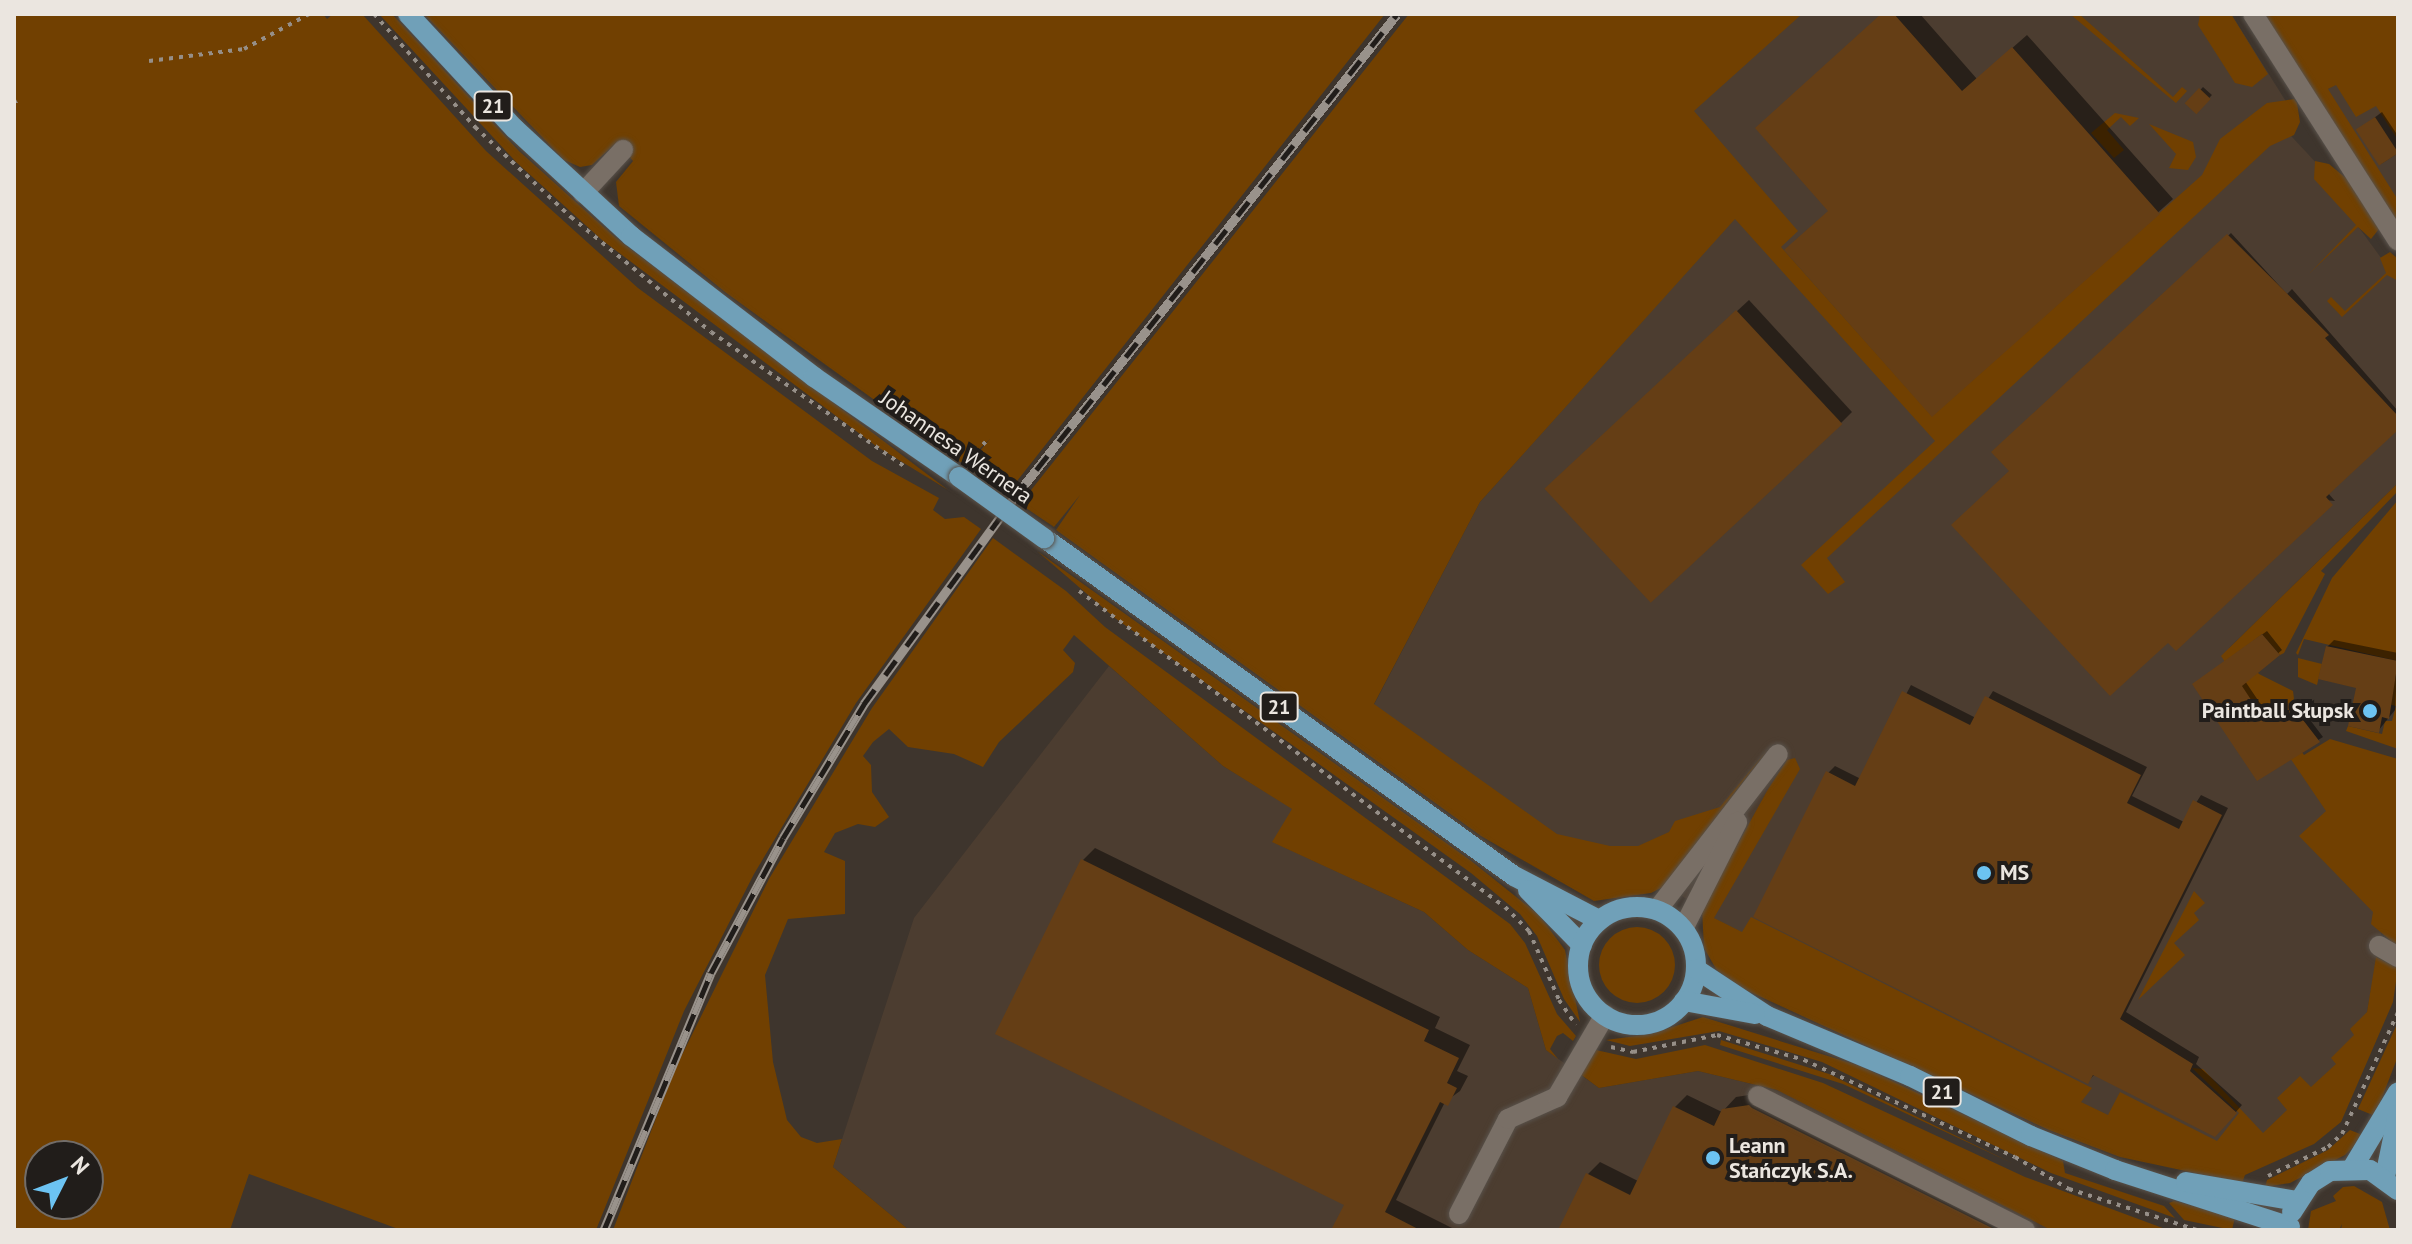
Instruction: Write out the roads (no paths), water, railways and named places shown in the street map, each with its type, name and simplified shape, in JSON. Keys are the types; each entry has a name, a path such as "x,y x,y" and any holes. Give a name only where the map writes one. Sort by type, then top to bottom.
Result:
{"main road":[{"name":"Johannesa Wernera","path":"408,14 485,99 583,193 814,377 962,470 1044,538 1514,876 1599,920"},
{"name":"Johannesa Wernera","path":"1514,876 1582,945"},
{"path":"1628,907 1657,910 1683,929 1696,969 1684,1001 1656,1022 1621,1023 1605,1015 1581,984 1582,945 1599,920 1628,907"},
{"name":"21","path":"1696,969 1767,1016 2115,1170 2290,1228"},
{"name":"21","path":"1684,1001 1767,1016"},
{"path":"2353,1167 2398,1092"},
{"path":"2290,1228 2297,1201 2311,1183 2330,1171 2353,1167 2391,1183 2398,1114"},
{"name":"21","path":"2115,1170 2297,1201"}],"street":[{"path":"2253,14 2398,241"},
{"path":"583,193 623,150"},
{"path":"1657,910 1750,795 1778,754"},
{"path":"1683,929 1750,795"},
{"path":"2379,946 2398,957"},
{"path":"1459,1214 1508,1119 1557,1097 1605,1015"},
{"path":"1758,1096 2025,1230"}],"railway":[{"path":"604,1230 711,973 783,838 864,704 1014,498 1397,14"}],"place":[{"name":"Paintball Słupsk","path":"2370,711"},
{"name":"MS","path":"1984,873"},
{"name":"Leann Stańczyk S.A.","path":"1713,1158"}]}
